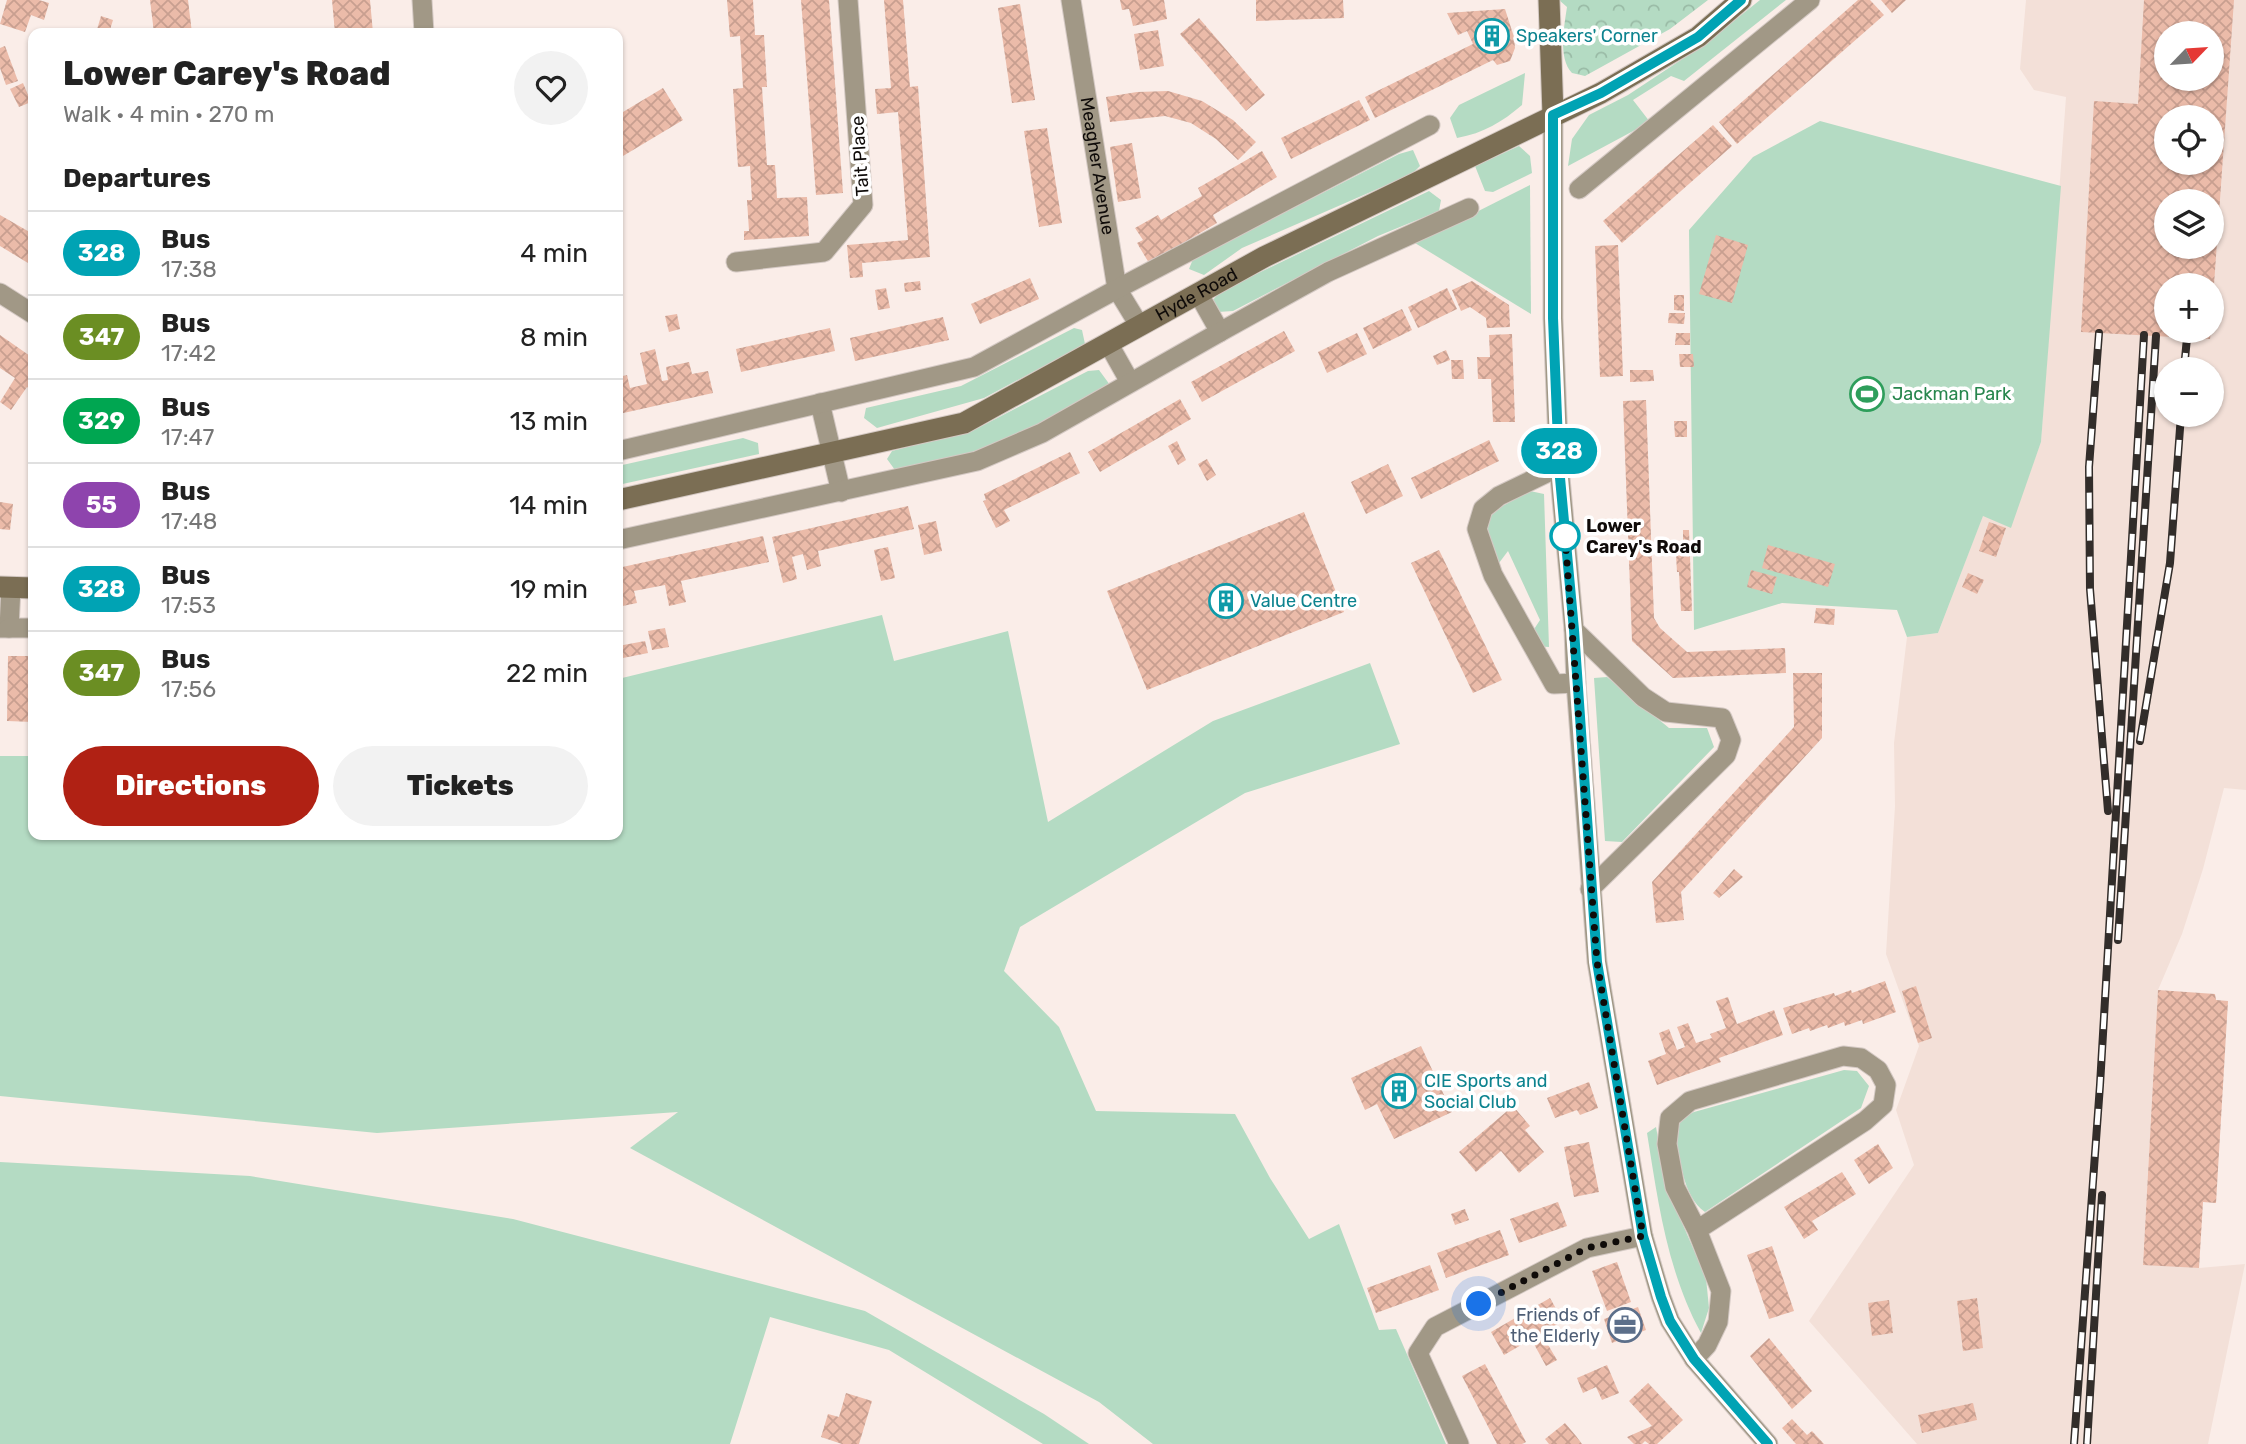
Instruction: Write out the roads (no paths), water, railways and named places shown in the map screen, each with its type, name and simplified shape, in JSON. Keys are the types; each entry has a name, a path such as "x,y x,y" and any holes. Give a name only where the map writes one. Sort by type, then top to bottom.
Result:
{"street":[{"path":"422,0 424,28"},
{"name":"Tait Place","path":"736,262 824,252 863,205 848,0"},
{"name":"Meagher Avenue","path":"1071,0 1117,289 1139,325"},
{"path":"1549,0 1553,115 1553,318 1559,467 1574,630 1597,962 1643,1236 1670,1321 1694,1359 1768,1444"},
{"name":"Hyde Road","path":"623,499 964,423 1264,257 1601,93 1698,37 1741,0"},
{"path":"1579,189 1810,0"},
{"path":"623,450 974,367 1430,125"},
{"path":"623,539 977,461 1042,433 1328,272 1469,208"},
{"path":"0,293 28,311"},
{"path":"1198,293 1220,332"},
{"path":"1108,343 1130,382"},
{"path":"820,404 841,492"},
{"path":"1559,467 1499,496 1483,509 1477,529 1493,575 1554,684 1576,683"},
{"path":"28,588 5,587 4,628 28,628"},
{"path":"1574,630 1643,697 1666,712 1722,718 1731,740 1726,755 1591,889"},
{"path":"1694,1359 1707,1345 1718,1322 1721,1291 1697,1230 1675,1187 1667,1144 1670,1118 1690,1101 1843,1056 1861,1058 1878,1070 1886,1085 1883,1105 1865,1121 1697,1230"},
{"path":"1459,1444 1418,1353 1435,1327 1587,1248 1643,1236"}],"railway":[{"path":"2099,333 2089,467 2090,589 2108,811"},
{"path":"2074,1444 2100,1085 2144,335"},
{"path":"2118,940 2156,343"},
{"path":"2185,357 2187,343"},
{"path":"2140,741 2170,563 2180,427"},
{"path":"2087,1444 2102,1195"}],"place":[{"name":"Speakers' Corner","path":"1492,36"},
{"name":"Jackman Park","path":"1867,394"},
{"name":"Lower Carey's Road","path":"1565,536"},
{"name":"Value Centre","path":"1226,601"},
{"name":"CIE Sports and Social Club","path":"1399,1091"},
{"name":"Friends of the Elderly","path":"1625,1325"}]}
